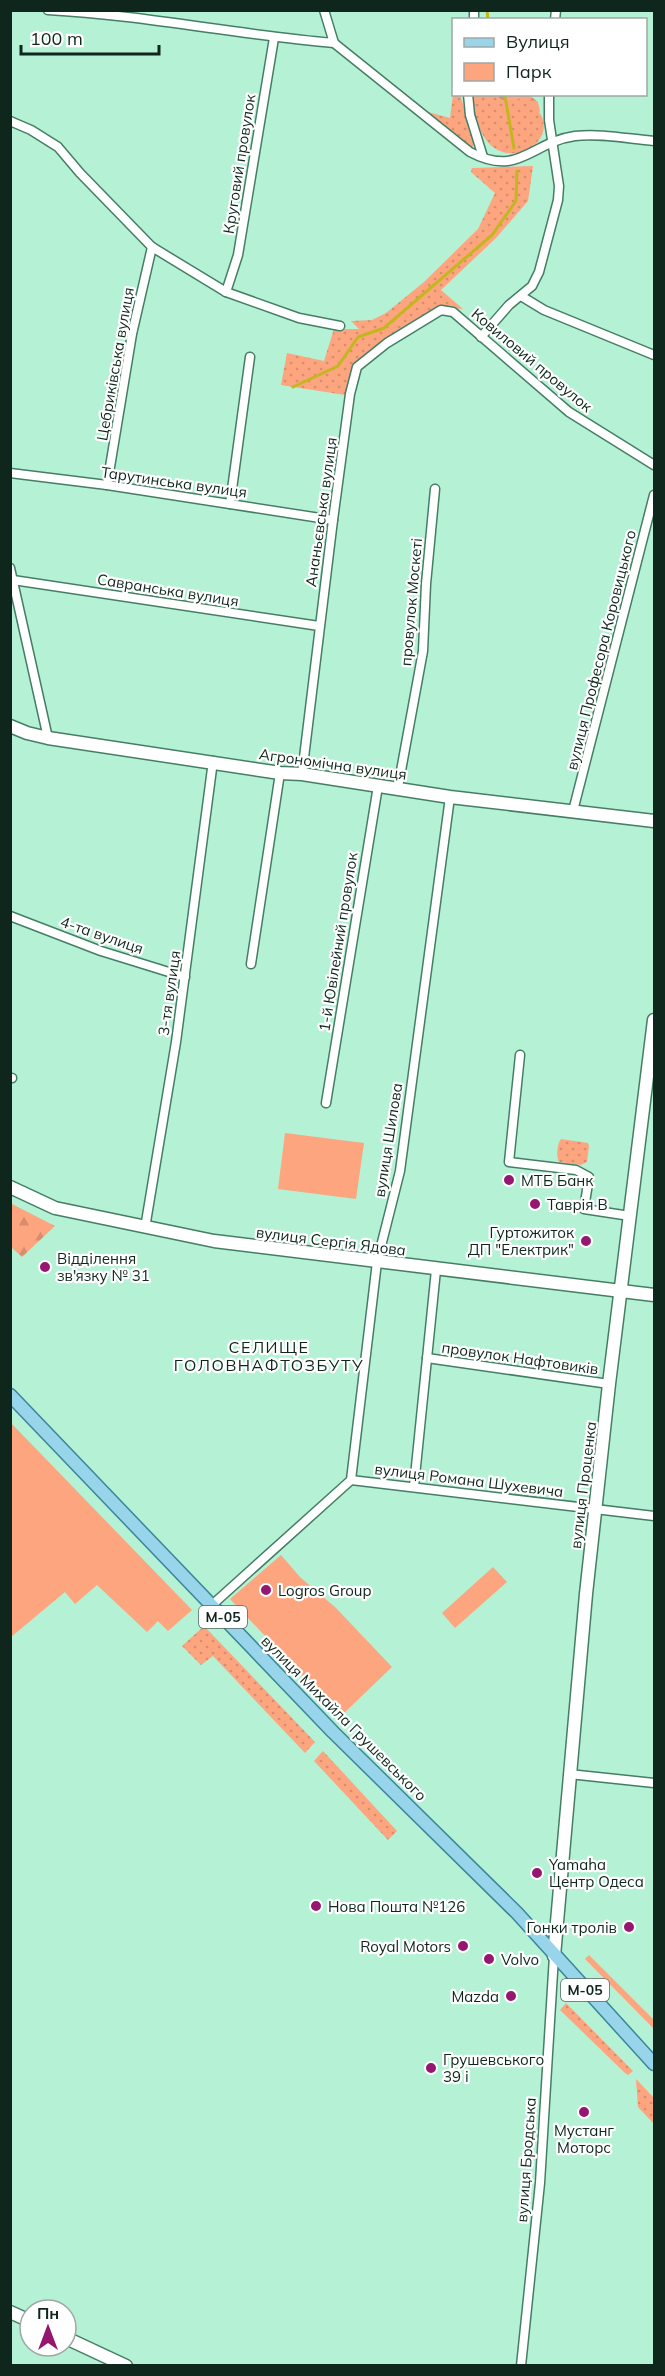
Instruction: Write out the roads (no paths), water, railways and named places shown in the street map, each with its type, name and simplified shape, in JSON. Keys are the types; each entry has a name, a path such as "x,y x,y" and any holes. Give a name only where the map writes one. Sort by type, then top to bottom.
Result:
{"main road":[{"name":"вулиця Михайла Грушевського","path":"10,1395 333,1732 517,1914 654,2064"}],"street":[{"path":"48,10 84,12 213,27 274,38 334,43 470,152 502,162 513,161 563,139 586,135 654,141"},
{"path":"324,10 334,43"},
{"name":"Круговий провулок","path":"226,292 238,255 274,38"},
{"path":"468,96 470,115 483,157"},
{"path":"481,337 509,305 532,286 538,277 558,200 558,176 549,120 549,96"},
{"path":"10,121 31,130 58,147 152,247 226,292 299,318 340,326"},
{"name":"Цебриківська вулиця","path":"107,485 132,334 152,247"},
{"path":"521,296 544,310 654,355"},
{"name":"Ананьєвська вулиця","path":"302,774 350,394 357,367 387,343 441,310 453,312"},
{"name":"Ковиловий провулок","path":"453,312 569,412 654,465"},
{"path":"230,504 250,357"},
{"name":"Тарутинська вулиця","path":"10,473 107,485 333,520"},
{"name":"провулок Москеті","path":"398,788 423,651 426,584 435,489"},
{"name":"вулиця Професора Коровицького","path":"573,812 651,521 654,495"},
{"path":"10,568 48,738"},
{"name":"Савранська вулиця","path":"13,580 319,626"},
{"name":"Агрономічна вулиця","path":"10,726 48,738 213,761 280,773 302,774 450,797 654,821"},
{"name":"3-тя вулиця","path":"145,1228 185,977 213,761"},
{"path":"251,964 280,773"},
{"name":"1-й Ювілейний провулок","path":"326,1103 378,786"},
{"name":"вулиця Шилова","path":"351,1480 377,1262 400,1171 450,797"},
{"name":"4-та вулиця","path":"10,916 101,951 185,977"},
{"name":"вулиця Проценка","path":"554,1956 595,1509 654,1020"},
{"path":"520,1055 509,1162 576,1170 589,1177 584,1209 630,1216"},
{"name":"вулиця Сергія Ядова","path":"10,1187 55,1208 214,1241 654,1295"},
{"name":"провулок Нафтовиків","path":"414,1486 436,1270"},
{"name":"провулок Нафтовиків","path":"428,1358 609,1384"},
{"path":"212,1605 351,1480"},
{"name":"вулиця Романа Шухевича","path":"351,1480 654,1516"},
{"path":"569,1774 654,1783"},
{"name":"вулиця Бродська","path":"522,2366 540,2183 554,1956"},
{"path":"78,2344 126,2366"}],"waterway":[{"path":"487,10 488,18"},
{"path":"504,96 514,148"},
{"path":"293,387 338,366 358,337 384,328 492,235 516,201 517,171"}],"place":[{"name":"МТБ Банк","path":"509,1180"},
{"name":"Таврія В","path":"535,1204"},
{"name":"Гуртожиток ДП \"Електрик\"","path":"586,1241"},
{"name":"Відділення зв'язку № 31","path":"45,1267"},
{"name":"Logros Group","path":"266,1590"},
{"name":"Yamaha Центр Одеса","path":"537,1873"},
{"name":"Нова Пошта №126","path":"316,1906"},
{"name":"Гонки тролів","path":"629,1927"},
{"name":"Royal Motors","path":"463,1946"},
{"name":"Volvo","path":"489,1959"},
{"name":"Mazda","path":"511,1996"},
{"name":"Грушевського 39 і","path":"431,2068"},
{"name":"Мустанг Моторс","path":"584,2112"}],"district":[{"name":"СЕЛИЩЕ ГОЛОВНАФТОЗБУТУ","path":"269,1356"}]}
